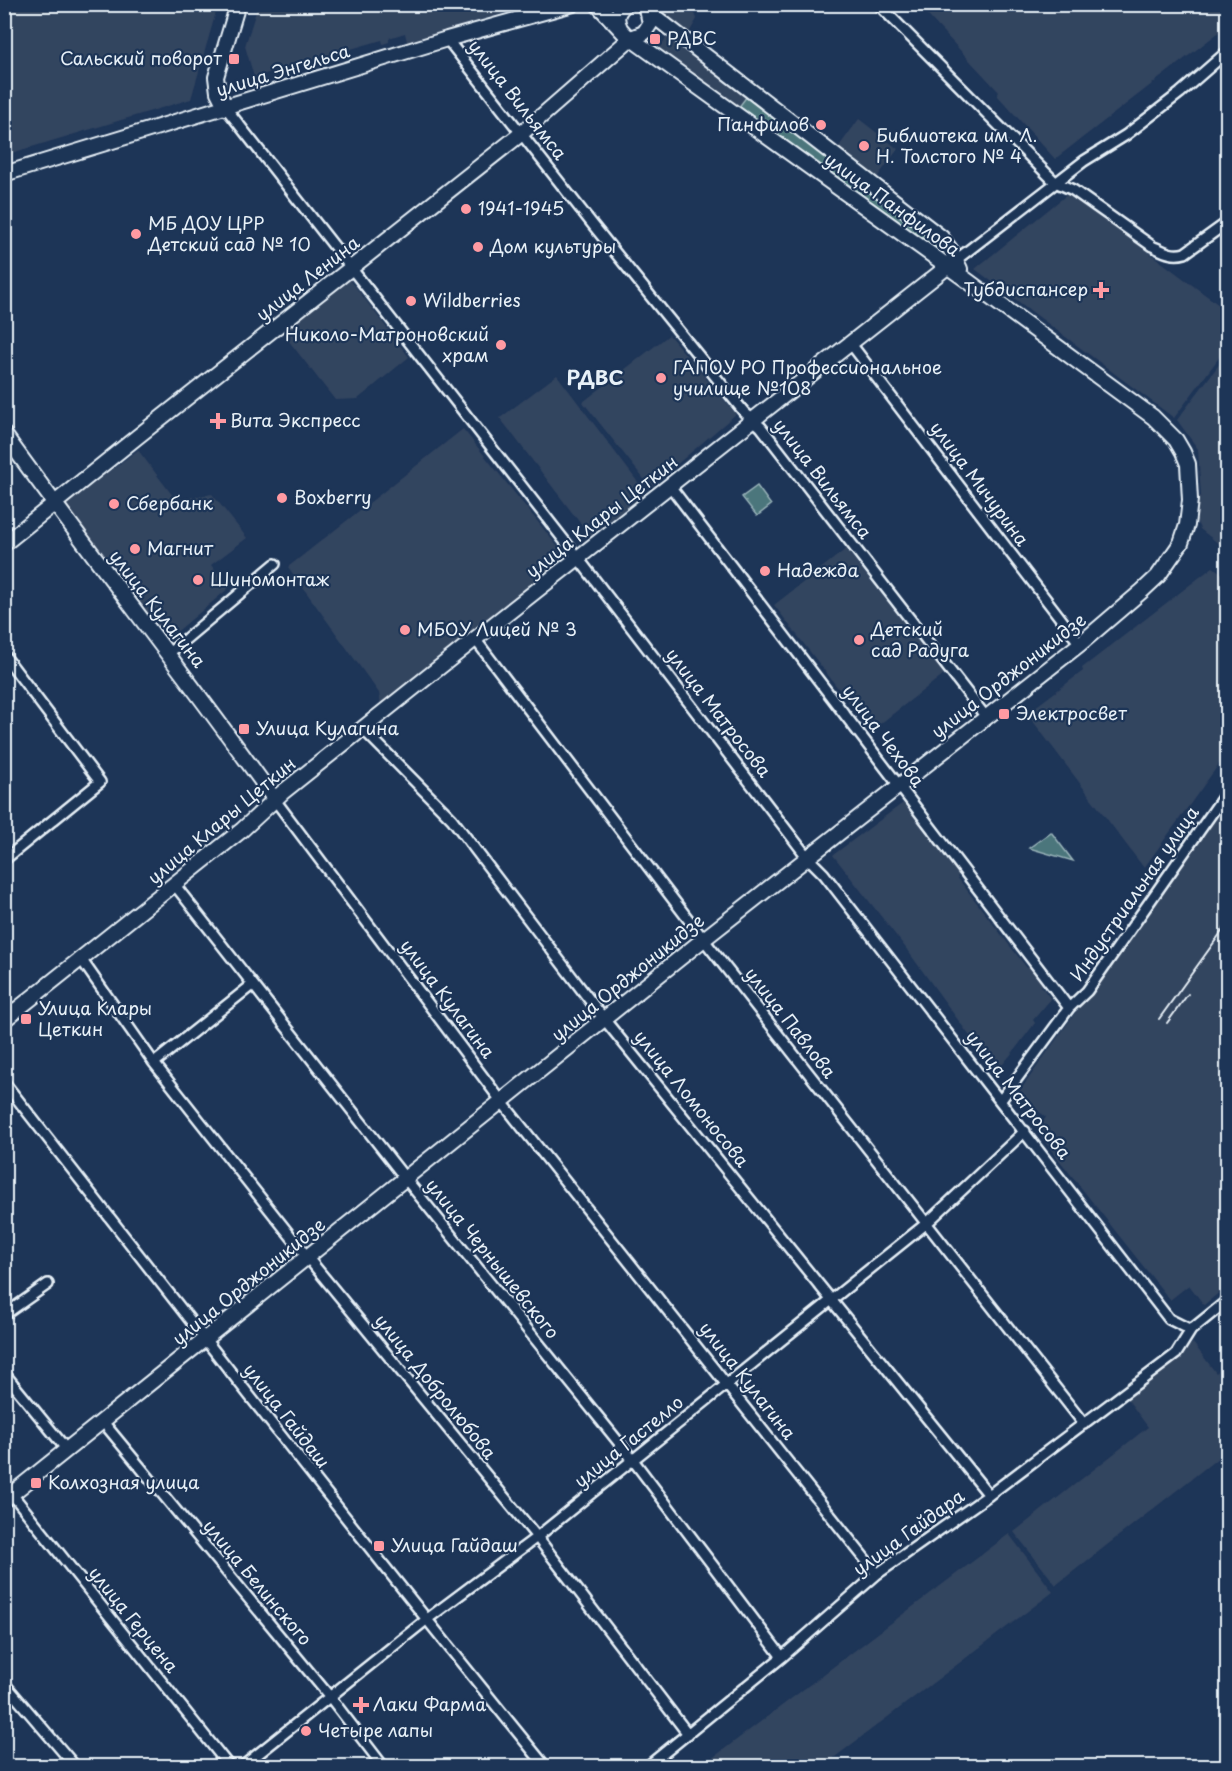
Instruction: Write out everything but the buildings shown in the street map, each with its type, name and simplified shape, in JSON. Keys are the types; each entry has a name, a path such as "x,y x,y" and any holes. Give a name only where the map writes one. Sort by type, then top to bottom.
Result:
{"street":[{"path":"226,108 218,92 216,77 238,4"},
{"name":"улица Энгельса","path":"4,174 447,39 573,4"},
{"name":"улица Панфилова","path":"597,4 626,33 952,264 968,281 1153,417 1176,440"},
{"path":"626,4 618,12 617,17 626,33"},
{"path":"878,4 1055,182 1073,190 1152,246 1166,253 1177,255 1185,253 1227,222"},
{"name":"улица Панфилова","path":"643,6 948,243 952,264"},
{"name":"улица Ленина","path":"4,544 522,133 626,33 639,36 650,24 643,6"},
{"name":"улица Вильямса","path":"447,39 601,235 744,412 754,420 775,445 986,717"},
{"name":"улица Клары Цеткин","path":"4,1020 242,830 275,800 475,639 1055,182 1125,135 1179,93 1227,51"},
{"name":"улица Матросова","path":"226,108 578,558 808,858 824,874 1170,1319 1191,1330"},
{"name":"улица Мичурина","path":"851,344 1080,644"},
{"name":"улица Кулагина","path":"4,434 502,1102 877,1574"},
{"name":"улица Орджоникидзе","path":"8,1497 604,1019 1080,644 1158,576 1181,543 1189,516 1188,465 1176,440"},
{"name":"улица Чехова","path":"670,486 1069,1008"},
{"path":"169,653 276,564"},
{"name":"улица Павлова","path":"475,639 704,940 1084,1424"},
{"path":"4,655 100,782 4,860"},
{"name":"улица Ломоносова","path":"363,729 452,819 604,1019 989,1495"},
{"name":"Индустриальная улица","path":"1001,1100 1069,1008 1087,991 1227,790"},
{"name":"улица Чернышевского","path":"174,884 405,1178 633,1460 782,1657"},
{"name":"улица Добролюбова","path":"81,959 154,1063 308,1258 537,1537 688,1734"},
{"path":"154,1063 252,985"},
{"name":"улица Гайдаш","path":"4,1082 205,1341 545,1767"},
{"name":"улица Гастелло","path":"243,1767 426,1620 537,1537 927,1223 1025,1131"},
{"path":"4,1315 48,1284"},
{"path":"1191,1330 1227,1300"},
{"name":"улица Гайдара","path":"648,1767 782,1657 877,1574 989,1495 1176,1353 1191,1330"},
{"path":"4,1373 67,1450"},
{"name":"улица Белинского","path":"103,1422 330,1697 383,1767"},
{"name":"улица Герцена","path":"8,1497 229,1767"},
{"path":"4,1683 75,1767"}],"shaded area":[{"path":"5,4 218,5 191,99 5,155"},
{"path":"258,4 530,5 407,42 405,33 389,38 389,42 383,44 382,40 254,77 245,46"},
{"path":"661,5 692,5 697,19 686,38 667,22"},
{"path":"918,5 1227,5 1227,26 1055,159 997,95 999,92"},
{"path":"666,38 747,96 738,108 657,52"},
{"path":"859,119 898,149 876,179 837,149"},
{"name":"Тубдиспансер","path":"1069,193 1227,311 1227,347 1174,418 975,269"},
{"path":"348,277 409,357 358,399 335,400 281,331"},
{"path":"669,335 736,414 648,489 647,483 583,402"},
{"path":"1227,354 1227,541 1224,538 1219,544 1200,529 1193,514 1194,499 1201,496 1198,449 1177,420"},
{"path":"557,375 646,493 590,536 500,418"},
{"name":"МБОУ Лицей № 3","path":"463,429 567,558 381,706 379,693 288,567"},
{"path":"138,450 176,500 212,494 247,538 211,565 229,588 167,640 62,507"},
{"name":"Детский сад Радуга","path":"846,549 944,674 871,731 774,605"},
{"path":"1213,567 1227,577 1227,753 1144,868 1029,716 1036,711 1034,708 1083,671 1082,668"},
{"path":"1227,799 1227,1286 1204,1305 1189,1285 1170,1300 1037,1132 1046,1117 1029,1104 1027,1107 1019,1092"},
{"path":"903,803 1027,968 1029,966 1043,984 1041,986 1051,999 1033,1020 1035,1023 998,1070 977,1046 905,947 833,855"},
{"path":"1193,1343 1216,1373 1227,1364 1227,1451 1056,1585 1014,1532 1148,1427 1125,1396"},
{"path":"1009,1534 1053,1592 823,1766 702,1766"}],"green space":[{"path":"747,96 942,242 933,254 738,108"},
{"path":"757,486 771,505 757,516 742,497"},
{"path":"1051,832 1073,861 1029,848"}],"railway":[{"path":"1159,1019 1228,923"},
{"path":"1167,1023 1188,994"}],"place":[{"name":"РДВС","path":"655,39"},
{"name":"Сальский поворот","path":"234,59"},
{"name":"Панфилов","path":"821,125"},
{"name":"Библиотека им. Л. Н. Толстого № 4","path":"864,146"},
{"name":"1941-1945","path":"466,209"},
{"name":"МБ ДОУ ЦРР Детский сад № 10","path":"136,234"},
{"name":"Дом культуры","path":"478,247"},
{"name":"Тубдиспансер","path":"1101,290"},
{"name":"Wildberries","path":"411,301"},
{"name":"Николо-Матроновский храм","path":"501,345"},
{"name":"ГАПОУ РО Профессиональное училище №108","path":"661,378"},
{"name":"Вита Экспресс","path":"218,421"},
{"name":"Boxberry","path":"282,498"},
{"name":"Сбербанк","path":"114,504"},
{"name":"Магнит","path":"135,549"},
{"name":"Надежда","path":"765,571"},
{"name":"Шиномонтаж","path":"198,580"},
{"name":"МБОУ Лицей № 3","path":"405,630"},
{"name":"Детский сад Радуга","path":"859,640"},
{"name":"Электросвет","path":"1004,714"},
{"name":"Улица Кулагина","path":"244,729"},
{"name":"Улица Клары Цеткин","path":"26,1019"},
{"name":"Колхозная улица","path":"36,1483"},
{"name":"Улица Гайдаш","path":"379,1546"},
{"name":"Лаки Фарма","path":"361,1705"},
{"name":"Четыре лапы","path":"306,1731"}],"district":[{"name":"РДВС","path":"595,378"}]}
